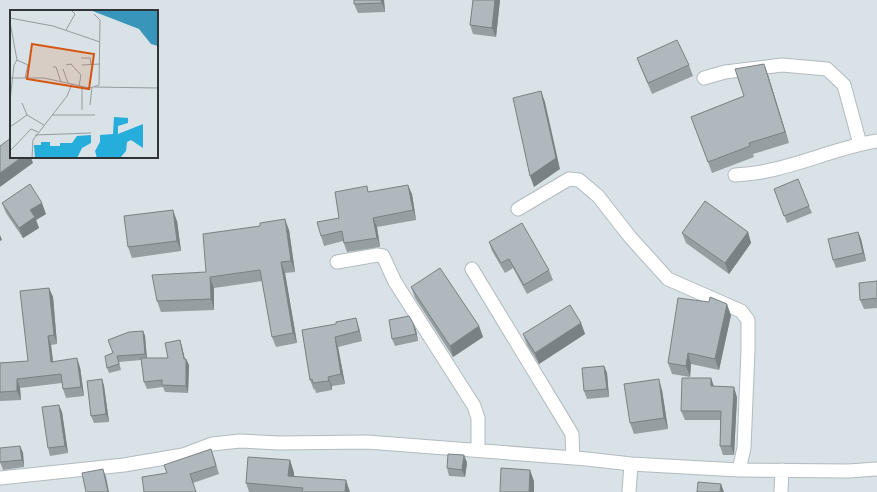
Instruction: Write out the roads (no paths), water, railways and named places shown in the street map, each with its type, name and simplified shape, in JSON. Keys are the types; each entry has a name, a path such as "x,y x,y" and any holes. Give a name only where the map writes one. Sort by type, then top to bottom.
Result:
{"street":[{"path":"704,78 725,72 782,65 827,69 844,85 860,144"},
{"path":"735,175 756,174 776,170 860,144 877,141"},
{"path":"518,209 569,179 579,180 598,196 630,237 668,278 741,312 748,320 744,448 739,470"},
{"path":"337,262 383,256 395,282 474,406 478,418 478,450"},
{"path":"472,269 572,434 573,458"},
{"path":"0,478 124,465 183,455 212,444 240,441 278,443 367,442 478,450 632,464 739,470 848,471 877,469"},
{"path":"628,492 632,464"},
{"path":"781,492 782,470"}]}
